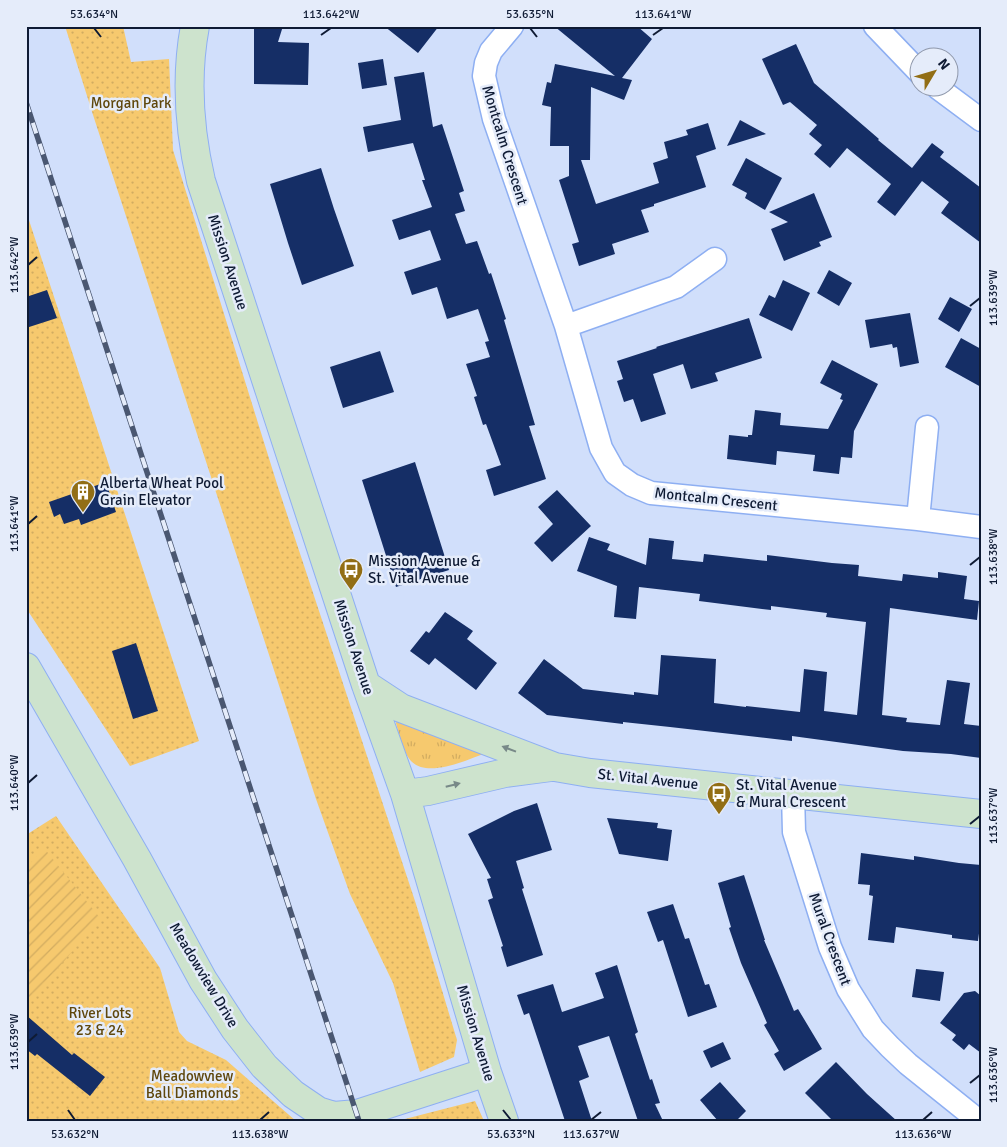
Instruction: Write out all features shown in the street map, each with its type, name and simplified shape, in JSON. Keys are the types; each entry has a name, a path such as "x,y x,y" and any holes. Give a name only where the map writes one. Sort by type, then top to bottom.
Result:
{"street":[{"name":"Mission Avenue","path":"195,26 188,95 192,133 201,181 366,685 405,794 487,1072 504,1121"},
{"name":"Montcalm Crescent","path":"512,26 491,51 486,63 484,76 494,119 566,326 601,448 615,473 632,485 651,493 918,519 981,527"},
{"path":"875,26 910,63"},
{"path":"951,98 981,120"},
{"path":"566,326 676,287 715,259"},
{"path":"918,519 927,427"},
{"name":"Meadowview Drive","path":"26,667 137,859 203,980 235,1029 264,1066 294,1094 318,1111 334,1116 357,1114 487,1072"},
{"name":"St. Vital Avenue","path":"366,685 402,708 555,767 590,773 981,814"},
{"name":"St. Vital Avenue","path":"405,794 428,792 506,773 555,767"},
{"name":"Mural Crescent","path":"793,794 794,832 830,947 848,989 869,1022 890,1047 908,1064 979,1121"}],"green space":[{"name":"Morgan Park","path":"65,26 123,26 131,62 169,59 173,150 277,484 416,904 457,1040 454,1057 420,1072 393,983 350,894 316,799"},
{"path":"26,211 199,741 130,766 26,608"},
{"path":"397,720 489,752 446,766 424,768 415,764 408,757 396,723"},
{"name":"River Lots 23 & 24","path":"56,816 160,968 179,1032 187,1041 226,1060 296,1121 26,1121 26,835"},
{"path":"44,848 100,918 26,1007 26,868"},
{"path":"475,1101 484,1121 397,1121"}],"building":[{"path":"254,26 283,26 278,42 309,43 308,85 254,84"},
{"path":"384,26 439,26 418,53"},
{"path":"554,26 637,26 652,39 622,78 632,80 624,100 591,87 590,160 581,160 596,204 659,183 653,163 668,158 664,142 688,135 686,130 708,123 716,149 696,156 706,187 641,210 649,232 612,244 615,254 579,266 572,244 579,242 559,180 569,176 569,146 550,146 551,107 542,105 547,82 551,83 555,64 615,76"},
{"path":"796,44 814,83 912,168 932,143 944,152 940,157 981,188 981,243 941,213 949,202 922,181 895,216 877,202 891,184 847,148 830,168 814,154 822,145 809,134 817,125 790,102 783,105 762,59"},
{"path":"383,59 387,85 362,89 358,63"},
{"path":"424,72 433,127 442,124 464,191 459,193 465,211 455,214 466,244 477,241 489,274 491,273 506,319 504,320 535,425 529,426 546,479 494,496 486,470 501,465 486,424 483,425 474,397 477,396 466,364 490,357 485,342 489,341 478,309 447,319 437,287 412,295 404,272 441,260 430,230 399,240 392,220 432,207 422,180 425,180 413,143 368,152 363,127 401,120 394,77"},
{"path":"740,120 766,134 727,146"},
{"path":"746,158 782,178 765,210 745,198 747,193 732,185"},
{"path":"321,168 354,266 302,285 270,184"},
{"path":"814,193 832,237 819,242 821,246 784,261 771,229 788,222 769,212"},
{"path":"829,270 852,283 839,306 817,293"},
{"path":"783,280 810,293 792,331 759,315 769,295 775,298"},
{"path":"47,290 57,318 26,328 26,297"},
{"path":"950,297 972,309 959,332 938,319"},
{"path":"910,313 919,363 900,367 897,347 893,348 892,344 870,348 865,320"},
{"path":"749,318 762,358 715,373 718,381 691,389 683,364 653,374 666,414 641,422 633,399 624,402 617,381 623,379 617,361"},
{"path":"961,338 981,349 981,387 945,367"},
{"path":"380,351 394,392 343,408 330,367"},
{"path":"832,360 878,384 854,431 852,458 841,457 839,474 813,471 815,455 777,451 776,465 727,459 729,435 748,437 748,435 752,435 755,410 781,413 780,425 828,429 843,400 840,399 842,394 820,383"},
{"path":"415,462 449,570 396,587 362,480"},
{"name":"Alberta Wheat Pool Grain Elevator","path":"106,482 116,512 81,525 79,519 64,524 60,514 54,517 49,502"},
{"path":"557,490 591,526 552,562 534,543 553,524 538,507"},
{"path":"589,537 610,544 607,550 646,565 649,538 674,541 672,559 703,562 704,554 767,561 767,555 859,565 858,576 902,581 903,574 938,578 938,572 967,576 964,599 979,601 977,620 890,608 882,715 907,718 906,722 940,725 947,680 970,683 964,724 981,726 981,758 903,751 792,736 792,741 547,715 518,693 544,659 583,689 634,695 634,692 658,695 661,655 716,659 714,703 746,707 800,712 804,669 827,672 824,711 857,715 866,622 826,617 827,613 771,606 771,610 699,601 700,594 639,587 636,619 614,617 617,586 577,571"},
{"path":"445,612 473,631 467,639 497,663 476,690 435,658 429,665 410,651 426,631 429,633"},
{"path":"136,643 158,711 133,719 112,651"},
{"path":"537,803 552,850 516,861 524,888 522,889 543,955 507,967 501,947 503,946 488,900 493,898 487,879 491,878 468,834 514,811"},
{"path":"607,818 658,823 657,828 672,830 668,861 619,854"},
{"path":"861,853 914,860 914,856 981,865 981,918 978,941 952,938 952,935 896,927 894,943 868,940 873,896 869,895 870,885 858,884"},
{"path":"744,875 764,940 794,1011 798,1009 822,1049 784,1071 774,1054 779,1051 764,1025 767,1023 741,963 729,928 731,927 718,883"},
{"path":"673,904 685,939 689,938 705,985 709,984 717,1007 688,1017 663,940 658,942 647,912"},
{"path":"617,965 638,1032 635,1034 650,1080 652,1079 660,1103 655,1104 663,1121 638,1121 609,1036 578,1046 589,1077 579,1081 592,1121 565,1121 529,1013 524,1015 517,995 553,984 562,1012 604,998 595,973"},
{"path":"916,969 944,972 940,1001 912,997"},
{"path":"975,991 981,996 981,1053 969,1044 964,1050 952,1040 956,1035 940,1023 964,993"},
{"path":"26,1015 72,1055 74,1053 105,1077 90,1096 37,1054 35,1056 26,1049"},
{"path":"723,1042 731,1059 711,1068 703,1051"},
{"path":"836,1062 897,1121 833,1121 805,1093"},
{"path":"720,1082 746,1111 736,1121 718,1121 700,1100"}],"railway":[{"path":"26,102 359,1121"}],"place":[{"name":"Alberta Wheat Pool Grain Elevator","path":"83,513"},
{"name":"Mission Avenue & St. Vital Avenue","path":"351,591"},
{"name":"St. Vital Avenue & Mural Crescent","path":"719,815"}],"park label":[{"name":"Meadowview Ball Diamonds","path":"192,1084"}]}
